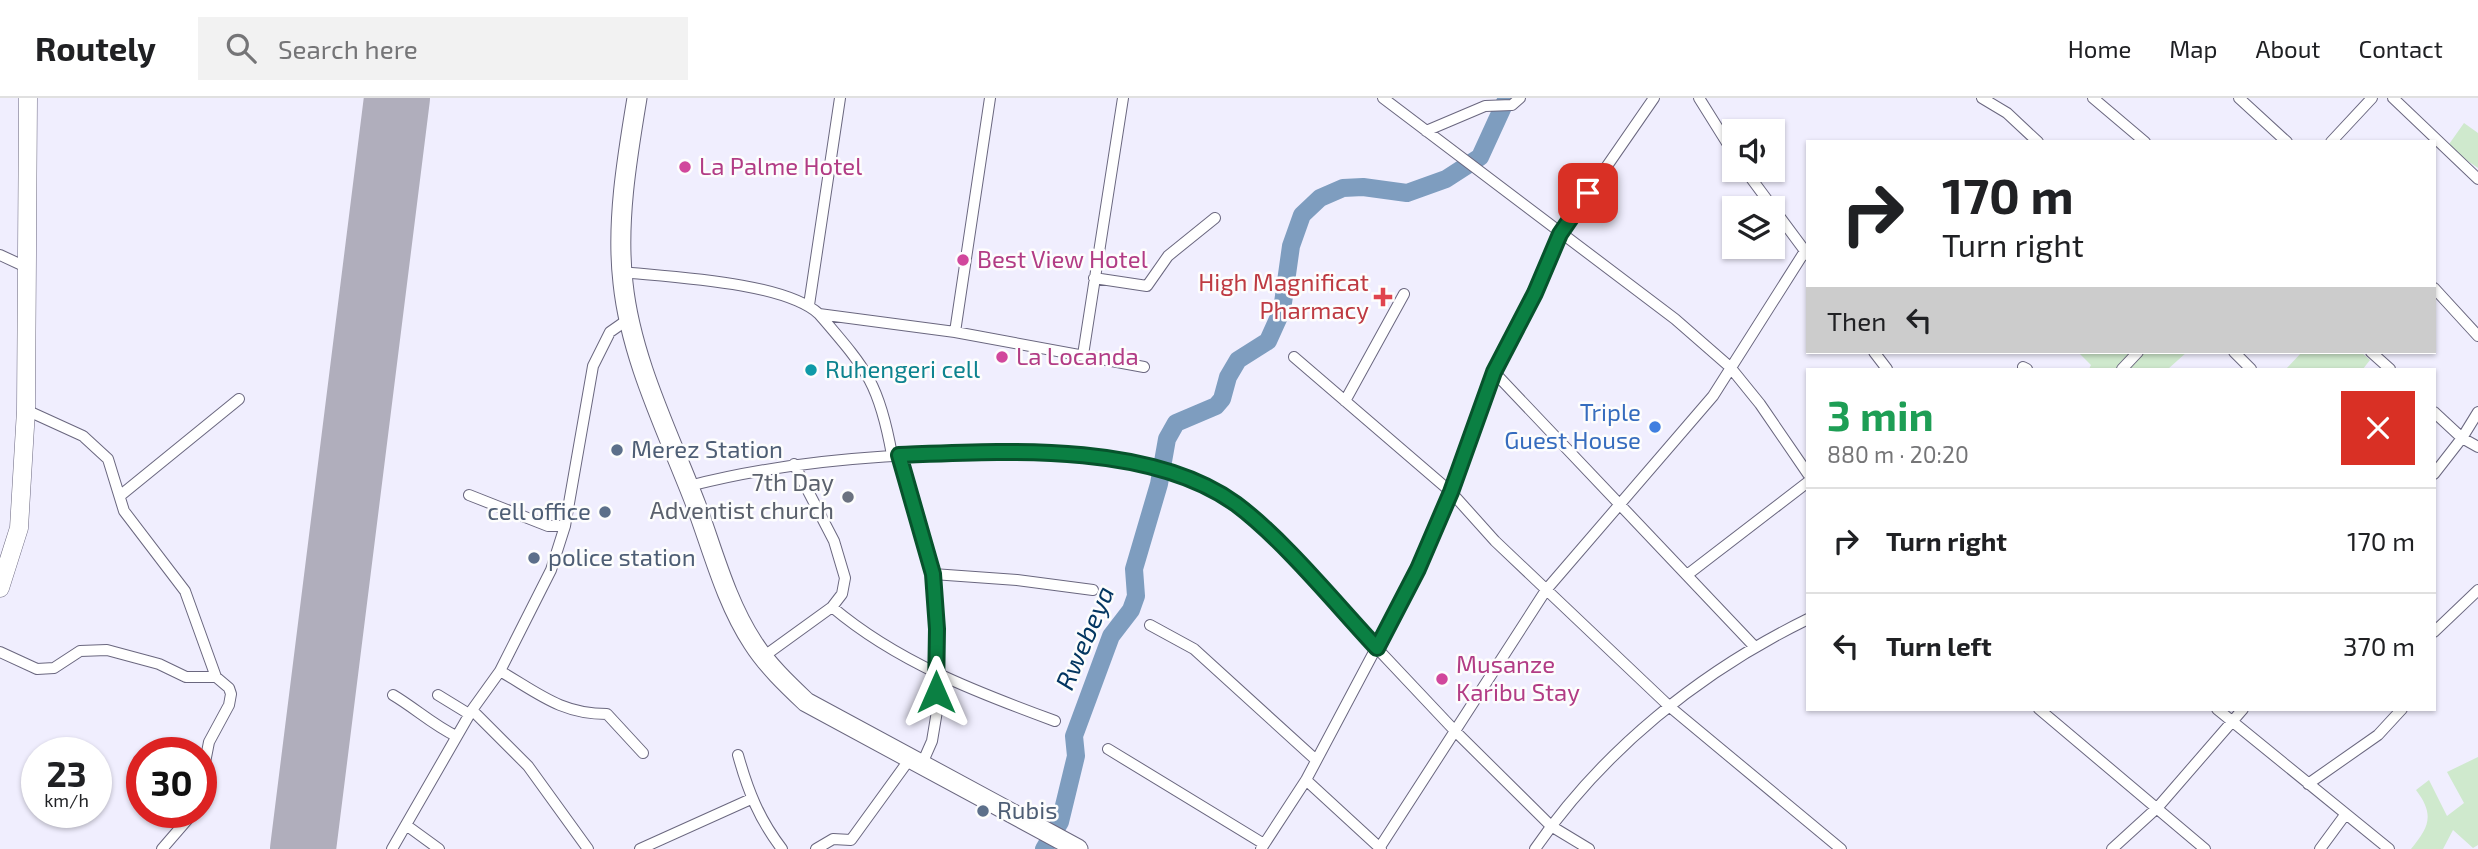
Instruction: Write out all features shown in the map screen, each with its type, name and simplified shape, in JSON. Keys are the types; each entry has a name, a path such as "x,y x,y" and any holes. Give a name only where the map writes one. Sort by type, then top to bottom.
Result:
{"highway":[{"path":"637,98 621,238 622,272 630,318 641,359 734,608 763,657 806,702 1069,846"}],"main road":[{"path":"0,589 19,528 26,410 28,98"}],"street":[{"path":"809,305 840,98"},
{"path":"955,332 990,98"},
{"path":"1083,355 1123,98"},
{"path":"1108,749 1262,846 1306,780 1418,569 1451,492 1494,372 1535,293 1560,234 1654,98"},
{"path":"1699,98 1722,135"},
{"path":"1982,98 2007,113 2036,140"},
{"path":"2092,98 2143,140"},
{"path":"2239,98 2285,140"},
{"path":"2333,140 2372,98"},
{"path":"2393,98 2478,178"},
{"path":"1389,100 1460,159 1675,319 1730,367 1760,404 1806,471"},
{"path":"1426,131 1490,106 1516,102"},
{"path":"1306,780 1380,848 1546,590 1706,404 1806,253 1754,182"},
{"path":"1094,278 1147,286 1168,257 1215,218"},
{"path":"0,255 26,267"},
{"path":"622,272 743,286 809,305 866,369 885,413 933,574 937,629 937,711 932,741 851,840 832,839 816,849"},
{"path":"2436,290 2478,336"},
{"path":"1345,401 1404,294"},
{"path":"819,314 955,332 1144,367"},
{"path":"392,849 470,712 499,671 551,570 565,526 593,366 610,331 630,318"},
{"path":"1876,354 1886,368"},
{"path":"2123,368 2136,354"},
{"path":"2236,354 2250,368"},
{"path":"2373,354 2388,368"},
{"path":"1294,357 1451,492 1495,541 1670,707 1841,849"},
{"path":"1494,372 1753,645"},
{"path":"121,495 239,399"},
{"path":"26,410 83,436 108,459 124,511 185,591 216,677 229,688 231,694 229,705 212,737"},
{"path":"2436,471 2478,412"},
{"path":"2436,414 2462,438 2478,447"},
{"path":"689,486 794,464 896,455 1029,451 1142,465 1188,479 1233,502 1256,521 1455,731 1551,826 1589,849"},
{"path":"763,657 832,607 842,594 844,569 834,541 794,464"},
{"path":"1687,575 1806,484"},
{"path":"469,495 548,526 565,526"},
{"path":"933,574 1017,580 1093,590"},
{"path":"2436,630 2478,590"},
{"path":"832,607 881,644 935,673 1055,721"},
{"path":"1535,849 1576,792 1625,742 1753,645 1806,620"},
{"path":"1150,625 1194,649 1316,760"},
{"path":"0,652 37,669 54,668 80,651 107,650 159,664 186,677 216,677"},
{"path":"499,671 565,708 581,714 607,713 643,753"},
{"path":"393,695 416,708 434,726 456,736"},
{"path":"438,695 470,712 528,766 588,849"},
{"path":"2041,711 2205,849"},
{"path":"2219,711 2345,816 2389,849"},
{"path":"2112,849 2158,807 2241,711"},
{"path":"2308,784 2378,735 2400,711"},
{"path":"738,755 751,799 762,823 782,849"},
{"path":"640,849 751,799"},
{"path":"2320,849 2345,816"},
{"path":"406,825 439,849"},
{"path":"163,849 181,828"}],"green space":[{"path":"2464,123 2478,133 2478,168 2447,147"},
{"path":"2080,354 2130,354 2117,368 2090,368 2091,365"},
{"path":"2143,354 2185,354 2169,368 2129,368"},
{"path":"2300,354 2363,354 2370,360 2364,368 2287,368"},
{"path":"2478,757 2478,845 2473,848 2453,830 2443,849 2411,849 2426,827 2428,814 2416,790 2429,780 2447,816 2464,803 2447,772"}],"waterway":[{"name":"Rwebeya","path":"1044,849 1060,822 1076,756 1074,736 1111,636 1131,610 1136,596 1134,569 1159,484 1167,439 1176,423 1216,406 1222,399 1228,377 1238,360 1268,341 1282,310 1291,246 1302,215 1320,198 1343,188 1363,187 1407,193 1446,179 1480,157 1507,98"}],"runway":[{"path":"303,849 397,98"}],"place":[{"name":"La Palme Hotel","path":"685,167"},
{"name":"Best View Hotel","path":"963,260"},
{"name":"High Magnificat Pharmacy","path":"1383,297"},
{"name":"La Locanda","path":"1002,357"},
{"name":"Ruhengeri cell","path":"811,370"},
{"name":"Triple Guest House","path":"1655,427"},
{"name":"Merez Station","path":"617,450"},
{"name":"7th Day Adventist church","path":"848,497"},
{"name":"cell office","path":"605,512"},
{"name":"police station","path":"534,558"},
{"name":"Musanze Karibu Stay","path":"1442,679"},
{"name":"Rubis","path":"983,811"}],"route":[{"path":"936,692 937,629 933,574 899,455 1029,451 1142,465 1188,479 1233,502 1256,521 1377,648 1418,569 1451,492 1494,372 1535,293 1560,234 1588,193"}]}
